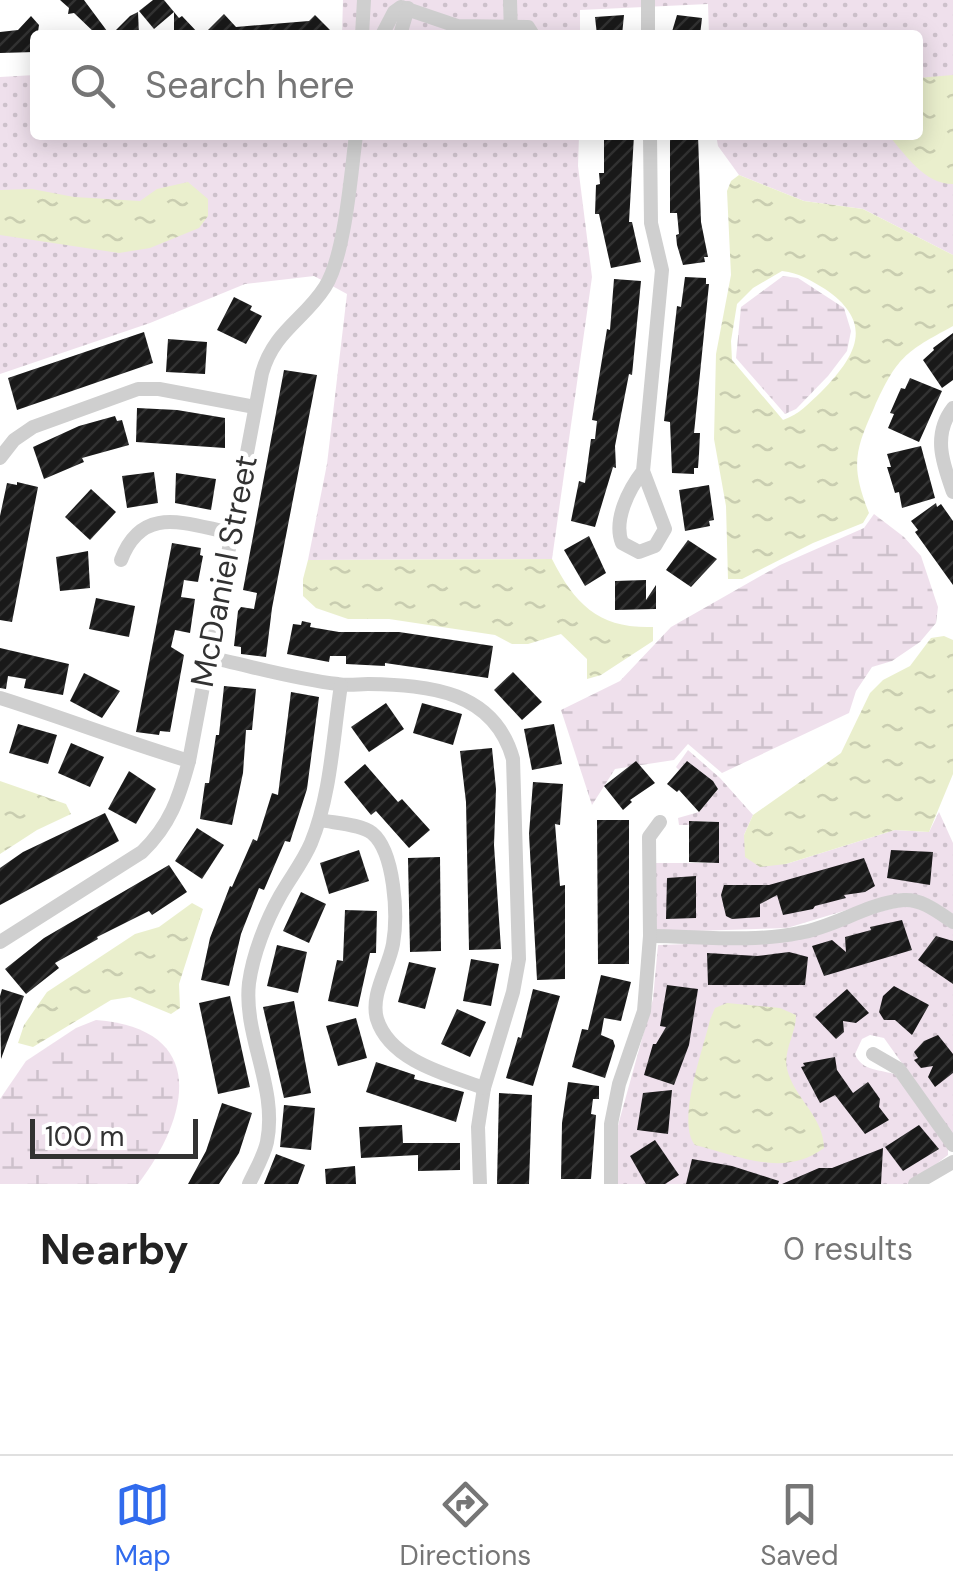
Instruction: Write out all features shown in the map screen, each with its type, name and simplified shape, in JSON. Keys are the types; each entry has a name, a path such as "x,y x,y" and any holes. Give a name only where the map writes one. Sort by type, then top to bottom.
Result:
{"street":[{"path":"362,30 364,0"},
{"path":"510,0 511,30"},
{"path":"648,0 648,30"},
{"path":"385,30 397,8 408,8 455,30"},
{"path":"401,30 408,8"},
{"name":"McDaniel Street","path":"0,942 142,852 162,833 177,806 189,761 265,362 275,342 317,298 331,276 355,140"},
{"path":"642,471 665,528 655,546 639,552 622,543 619,534 633,484 642,471 662,270 651,223 650,140"},
{"path":"0,458 14,440 44,422 138,389 159,388 256,407"},
{"path":"953,408 940,442 942,462 953,492"},
{"path":"121,560 131,538 155,523 177,522 232,533"},
{"path":"208,657 341,685 426,687 456,694 505,732 512,759 519,959 484,1088 478,1126 480,1184"},
{"path":"249,1184 267,1141 268,1112 250,1016 249,982 278,899 310,846 320,820 341,685"},
{"path":"0,698 67,719 103,736 189,761"},
{"path":"320,820 370,832 386,853 393,883 394,942 377,997 377,1019 392,1043 425,1066 484,1088"},
{"path":"611,1184 612,1122 619,1084 644,1011 650,936 649,838 660,822"},
{"path":"650,936 802,933 909,899 931,906 953,922"},
{"path":"873,1054 898,1069 953,1146"},
{"path":"915,1184 953,1162"}],"green space":[{"path":"343,0 953,0 953,255 863,209 804,201 739,175 717,140 923,140 923,30 709,30 708,4 580,10 580,30 342,30"},
{"path":"30,75 30,140 579,140 578,166 592,277 552,559 308,560 327,464 347,294 314,276 245,284 150,323 0,374 0,77"},
{"path":"783,276 798,278 844,308 851,331 847,351 828,376 796,409 785,414 736,358 741,307"},
{"path":"874,514 921,556 938,607 936,623 920,642 892,661 872,667 856,691 849,713 722,773 688,744 674,760 615,769 592,805 561,710 620,681 671,627 780,565 864,528"},
{"path":"688,750 753,815 744,835 786,864 895,830 929,832 939,812 953,843 953,914 916,895 890,897 787,928 664,932 656,929 653,863 719,863 719,822 690,821 689,825 679,825 678,818 699,812 718,789 686,762 679,770 676,767"},
{"path":"908,905 924,909 953,928 953,1135 884,1038 870,1035 862,1039 855,1054 867,1067 897,1075 948,1148 948,1155 910,1184 615,1184 617,1129 653,999 658,945 749,942"},
{"path":"96,1020 132,1027 158,1040 173,1058 179,1080 177,1105 156,1158 138,1184 0,1184 0,1099 26,1061 76,1028"}],"water":[{"path":"953,75 953,184 924,174 892,140 923,140 923,78"},
{"path":"739,175 804,201 863,209 953,255 953,326 913,350 896,366 862,437 857,471 869,513 863,523 742,579 728,579 726,506 714,439 716,354 731,275 727,191","holes":["782,271 800,275 825,289 851,314 855,327 851,352 834,378 804,408 783,420 732,360 731,341 737,304 753,288"]},
{"path":"188,182 208,199 208,216 199,228 150,248 119,253 0,235 0,190 32,189 74,197 140,201 157,189"},
{"path":"552,559 570,589 591,611 618,624 653,627 653,641 601,675 587,679 587,659 561,634 528,644 512,644 495,635 389,619 348,619 316,608 303,596 308,560"},
{"path":"944,636 953,640 953,774 929,832 895,830 786,864 760,867 745,857 744,835 753,815 841,753 870,693 883,680 910,666 931,638"},
{"path":"0,781 66,804 71,814 0,854"},
{"path":"192,903 203,909 179,984 180,1008 171,1014 130,997 111,1000 33,1047 18,1043 24,1025 47,992 135,934 159,927"},
{"path":"727,1003 780,1008 796,1015 787,1069 823,1137 824,1148 809,1157 793,1162 761,1162 695,1145 688,1120 693,1085 710,1020 715,1008"}],"building":[{"path":"60,0 84,0 106,30 92,30 74,13 68,14 69,8"},
{"path":"153,0 164,0 174,12 154,29 139,11"},
{"path":"138,12 139,30 116,30"},
{"path":"174,12 195,30 174,30"},
{"path":"224,14 236,27 309,21 315,15 330,30 208,30"},
{"path":"624,15 622,30 596,30 595,17"},
{"path":"677,15 702,18 701,30 672,30"},
{"path":"31,16 39,25 38,30 30,30 30,52 0,53 0,32 18,30"},
{"path":"604,140 634,140 629,222 641,262 611,268 599,214 595,214 596,185 600,184 599,173 604,173"},
{"path":"670,140 698,140 701,222 708,257 704,257 705,262 683,265 677,245 677,213 670,213"},
{"path":"685,277 706,278 709,284 694,433 700,433 698,468 694,468 694,474 672,473 670,422 664,421 677,306 681,307"},
{"path":"614,279 641,281 632,375 629,374 615,446 616,468 613,467 595,527 571,521 579,481 585,483 591,439 595,439 597,421 592,420 607,329 610,330"},
{"path":"234,297 262,316 246,344 217,330"},
{"path":"144,332 153,363 17,410 8,378"},
{"path":"953,333 953,380 942,388 923,360"},
{"path":"168,339 207,342 205,374 166,372"},
{"path":"284,370 317,375 266,657 241,654 241,647 234,646 238,611 241,607 254,609 257,593 243,590"},
{"path":"910,378 942,391 919,442 888,428 901,388 905,389"},
{"path":"137,408 225,418 225,448 136,442"},
{"path":"115,416 117,421 122,420 129,445 82,458 84,462 44,479 33,447 79,426"},
{"path":"921,446 935,498 902,508 887,467 891,467 887,454"},
{"path":"154,472 158,503 127,508 122,476"},
{"path":"176,473 216,479 211,510 175,503"},
{"path":"7,483 38,487 12,622 0,620 0,516"},
{"path":"709,485 714,520 709,521 710,526 685,531 679,490"},
{"path":"91,489 116,512 90,540 65,517"},
{"path":"936,503 953,521 953,585 911,521"},
{"path":"589,536 606,573 585,586 564,550"},
{"path":"688,540 717,559 691,587 666,570"},
{"path":"172,543 201,548 203,556 198,582 184,580 181,597 195,599 190,633 175,630 171,647 184,655 170,732 160,731 159,735 136,732"},
{"path":"88,551 90,588 60,591 56,557"},
{"path":"646,580 646,600 656,585 656,609 615,610 615,581"},
{"path":"96,598 135,606 129,637 89,629"},
{"path":"302,621 311,623 310,627 339,632 399,632 493,646 488,678 385,663 346,664 346,656 330,656 329,662 287,654 293,624 301,625"},
{"path":"0,648 69,664 63,695 24,688 26,679 8,676 6,689 0,688"},
{"path":"513,672 542,702 522,720 494,690"},
{"path":"84,673 120,691 102,718 70,701"},
{"path":"224,686 256,689 252,730 246,730 243,773 232,825 200,819 205,783 209,783 219,735"},
{"path":"291,692 319,697 307,789 290,842 285,841 264,890 259,888 241,934 229,986 201,980 210,938 230,886 253,839 257,841 272,793 278,795"},
{"path":"386,703 404,729 369,752 351,727"},
{"path":"422,703 462,714 453,745 413,733"},
{"path":"18,724 57,735 48,764 9,753"},
{"path":"554,724 562,764 532,770 524,729"},
{"path":"71,743 104,757 90,787 58,773"},
{"path":"492,748 501,949 469,950 466,802 460,751"},
{"path":"636,761 655,783 630,800 623,810 604,786"},
{"path":"687,761 718,789 699,812 679,790 667,784"},
{"path":"365,764 398,802 402,799 430,830 409,848 376,811 371,815 344,782"},
{"path":"129,771 156,789 136,824 108,809"},
{"path":"533,782 563,784 560,825 555,824 560,886 565,885 565,979 537,980 529,834"},
{"path":"105,813 119,841 0,905 0,868 23,852"},
{"path":"597,820 629,820 629,964 598,964"},
{"path":"689,821 719,822 719,863 689,862"},
{"path":"197,828 224,845 202,879 175,861"},
{"path":"359,850 369,881 329,894 320,863"},
{"path":"891,850 933,852 930,885 887,878"},
{"path":"440,857 441,951 410,952 408,858"},
{"path":"864,858 875,886 865,892 783,915 777,895 760,904 760,917 726,916 721,895 724,885 769,885"},
{"path":"169,865 187,892 152,915 149,911 55,963 59,968 26,994 5,969 44,938"},
{"path":"696,876 696,918 666,919 667,878"},
{"path":"301,892 326,904 309,943 283,931"},
{"path":"345,910 377,911 376,953 370,953 358,1007 328,1001 337,960 343,961"},
{"path":"902,920 912,950 824,976 812,946 832,940 846,952 845,937"},
{"path":"936,936 953,941 953,984 918,960"},
{"path":"277,945 307,952 298,993 267,986"},
{"path":"789,952 808,957 805,985 708,985 707,953 757,956"},
{"path":"471,959 499,964 491,1006 463,1001"},
{"path":"409,962 436,968 425,1009 398,1002"},
{"path":"601,975 631,982 621,1021 604,1018 601,1035 613,1040 615,1046 605,1078 572,1067 582,1029 588,1030"},
{"path":"667,985 698,989 689,1045 674,1085 644,1075 653,1044 666,1027 660,1026"},
{"path":"894,986 929,1005 912,1035 895,1020 884,1020 879,1012 883,996"},
{"path":"2,989 24,996 1,1059 0,996"},
{"path":"533,989 560,996 533,1086 506,1078"},
{"path":"847,989 869,1013 856,1023 843,1021 844,1032 836,1039 815,1017"},
{"path":"230,996 250,1087 218,1094 199,1003"},
{"path":"294,1001 311,1093 284,1098 263,1007"},
{"path":"457,1009 486,1022 470,1057 441,1044"},
{"path":"356,1018 367,1058 338,1066 326,1026"},
{"path":"938,1035 953,1054 953,1073 935,1087 928,1077 933,1066 921,1068 914,1060 918,1058 914,1052 924,1041"},
{"path":"835,1057 837,1070 853,1093 868,1082 889,1120 865,1134 835,1095 820,1103 801,1067 805,1066 803,1063"},
{"path":"376,1062 415,1075 414,1079 464,1092 456,1122 366,1092"},
{"path":"568,1082 599,1086 599,1099 593,1099 591,1114 596,1115 591,1179 561,1179 562,1123"},
{"path":"672,1090 668,1134 637,1130 643,1093"},
{"path":"499,1093 532,1095 529,1184 497,1184"},
{"path":"222,1103 252,1113 239,1153 219,1184 188,1184 206,1151"},
{"path":"284,1105 315,1108 311,1150 280,1147"},
{"path":"402,1125 403,1143 460,1143 460,1170 418,1171 418,1155 361,1158 359,1127"},
{"path":"919,1125 939,1149 903,1171 885,1147"},
{"path":"655,1140 679,1175 665,1184 646,1184 630,1156"},
{"path":"883,1148 881,1184 782,1184 819,1168 832,1168"},
{"path":"276,1154 305,1165 298,1184 264,1184"},
{"path":"692,1159 732,1166 779,1181 686,1184"},
{"path":"355,1166 356,1184 326,1184 325,1169"}]}
